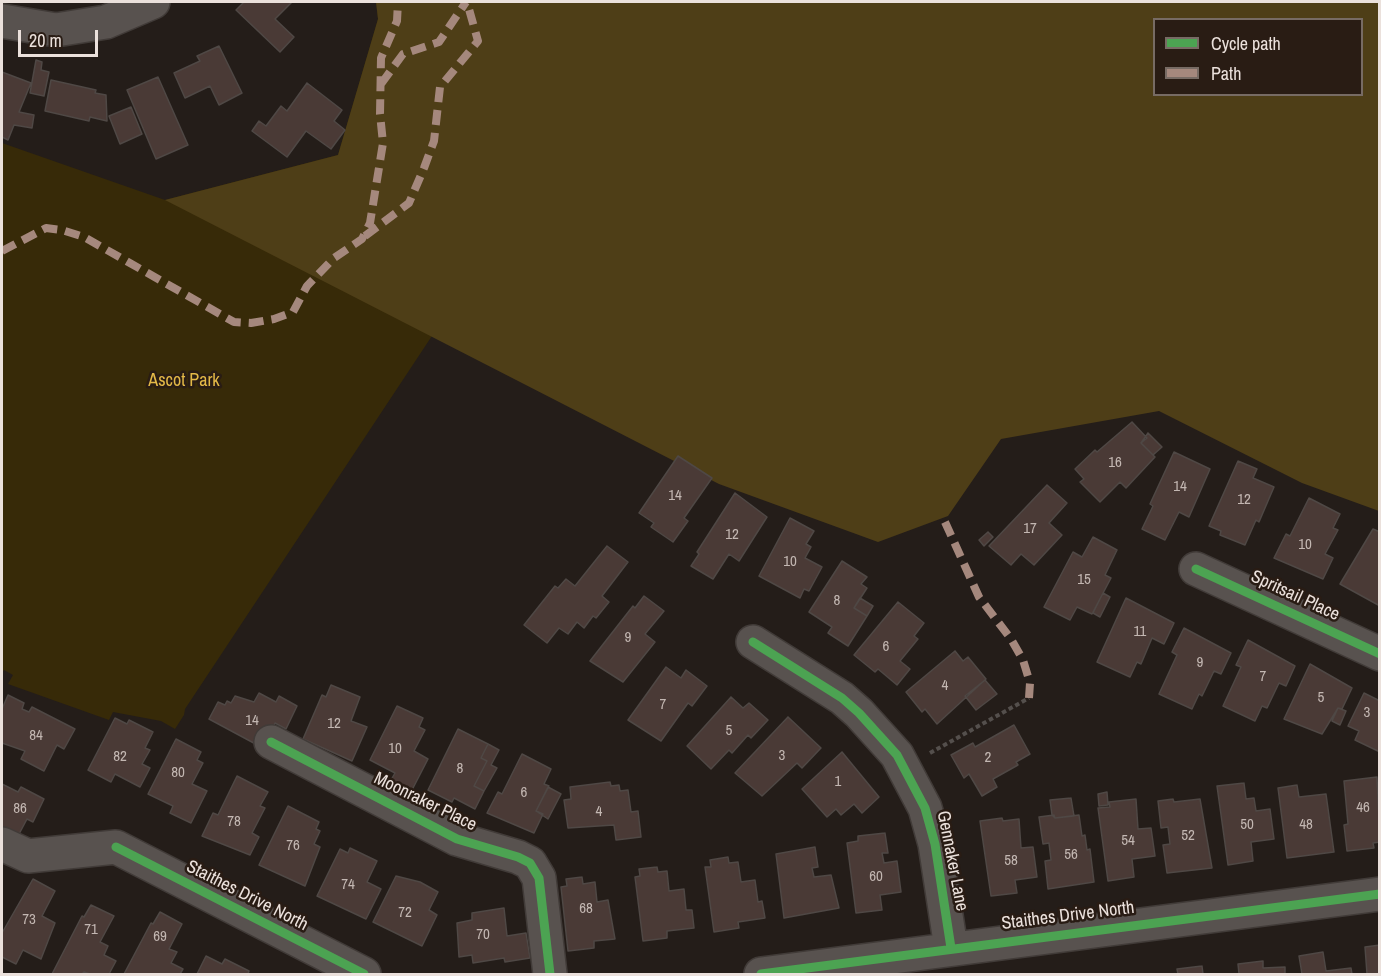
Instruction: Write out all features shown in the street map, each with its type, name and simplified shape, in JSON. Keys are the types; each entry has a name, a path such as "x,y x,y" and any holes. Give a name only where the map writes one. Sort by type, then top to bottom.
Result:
{"street":[{"path":"2,21 56,30 106,22 147,7 153,2"},
{"name":"Spritsail Place","path":"1196,569 1380,654"},
{"name":"Gennaker Lane","path":"753,642 842,698 879,734 905,767 925,808 935,844 951,948"},
{"name":"Moonraker Place","path":"271,742 457,839 518,857 530,863 539,878 550,975"},
{"name":"Staithes Drive North","path":"2,844 28,856 116,847 364,975"},
{"name":"Staithes Drive North","path":"761,975 951,948 1380,894"}],"path":[{"path":"905,767 1029,698"}],"green space":[{"name":"Ascot Park","path":"376,2 653,2 185,709 175,729 161,721 113,712 109,720 8,684 13,675 4,670 2,673 2,143 165,200 338,155 378,19"}],"shaded area":[{"path":"376,2 1379,2 1379,511 1302,483 1159,411 1001,439 948,516 878,542 719,484 165,200 338,155 378,19"}],"building":[{"path":"244,2 292,2 275,19 294,37 280,52 236,10"},
{"path":"219,46 242,93 219,105 210,86 185,98 174,73 200,61 197,56"},
{"path":"36,60 42,62 41,70 49,72 44,96 30,93"},
{"path":"2,72 31,83 19,112 34,115 32,128 14,125 8,140 2,137"},
{"path":"158,77 188,145 156,159 127,90"},
{"path":"51,80 96,90 95,93 106,95 107,121 90,117 89,121 45,111"},
{"path":"307,83 342,110 334,121 345,130 331,149 306,131 287,157 252,131 259,121 266,126 281,106 287,111"},
{"path":"131,107 142,134 120,144 109,116"},
{"path":"1132,422 1147,438 1141,443 1155,457 1126,488 1120,482 1100,502 1080,482 1084,479 1075,469 1095,450 1097,452"},
{"path":"1148,433 1162,447 1153,455 1141,443"},
{"path":"1174,452 1210,469 1189,517 1179,512 1165,540 1142,529 1153,506 1150,504"},
{"path":"678,456 712,478 684,518 688,521 673,542 651,527 654,523 639,513"},
{"path":"1238,461 1257,469 1253,478 1274,487 1259,522 1256,520 1245,545 1220,535 1221,531 1209,526"},
{"path":"1047,485 1067,503 1049,523 1062,535 1034,565 1021,554 1011,565 989,546"},
{"path":"735,493 767,517 739,561 729,554 713,579 691,566 699,554 697,552"},
{"path":"1309,498 1340,514 1333,528 1338,530 1325,554 1333,558 1323,579 1274,558 1286,534 1290,536"},
{"path":"790,518 814,531 806,544 811,547 805,558 822,567 809,591 804,589 800,598 759,576"},
{"path":"1373,529 1380,532 1380,606 1340,584"},
{"path":"988,532 993,537 984,546 979,540"},
{"path":"1093,537 1117,550 1105,575 1111,578 1092,614 1077,607 1070,620 1044,607 1073,552 1082,557"},
{"path":"607,546 628,562 602,596 609,602 596,618 593,616 584,628 577,622 568,634 559,628 547,643 524,625 555,586 558,588 566,579 575,586"},
{"path":"842,561 867,577 861,584 867,588 854,608 867,616 848,646 828,633 832,627 809,612"},
{"path":"1103,593 1110,597 1100,617 1093,613"},
{"path":"644,596 664,611 645,634 655,642 623,682 590,661 633,606 635,608"},
{"path":"860,598 873,606 867,616 854,608"},
{"path":"1126,598 1174,623 1164,644 1152,638 1141,664 1137,662 1130,677 1097,662"},
{"path":"898,602 924,623 914,636 918,639 900,661 910,669 897,685 878,669 875,672 854,655"},
{"path":"1184,628 1231,653 1221,674 1214,671 1202,696 1199,694 1192,709 1159,694 1177,655 1172,652"},
{"path":"1248,640 1295,666 1286,686 1279,683 1267,708 1262,706 1255,721 1223,706 1241,667 1236,665"},
{"path":"955,651 963,661 968,657 986,679 937,724 925,709 922,712 906,692"},
{"path":"1310,664 1352,688 1342,709 1338,708 1322,734 1284,719"},
{"path":"666,667 681,678 686,670 707,686 692,706 688,703 661,741 628,720"},
{"path":"985,680 997,694 976,710 965,696"},
{"path":"331,685 360,697 351,721 367,727 352,761 303,739 322,695 326,697"},
{"path":"259,693 276,702 279,696 297,706 286,729 275,723 263,748 209,719 218,702 225,705 227,701 231,703 235,696 254,702"},
{"path":"1364,693 1380,701 1380,752 1355,740 1359,731 1348,726"},
{"path":"8,695 24,703 22,709 29,712 32,707 75,729 64,749 57,745 44,771 21,759 25,751 2,743 2,709"},
{"path":"731,697 743,708 749,703 768,720 751,738 748,735 732,753 729,750 711,769 687,746"},
{"path":"397,706 423,718 419,727 425,730 414,751 428,759 412,790 391,780 395,773 370,760"},
{"path":"1338,708 1346,711 1340,725 1332,721"},
{"path":"788,717 821,748 802,768 797,763 762,796 735,773"},
{"path":"115,718 127,724 129,720 153,732 145,748 150,750 142,764 150,768 140,787 115,774 111,782 88,770"},
{"path":"1014,725 1030,754 1016,762 1018,765 993,779 997,787 982,796 969,774 964,778 951,755 973,743 975,747"},
{"path":"458,729 488,744 481,758 487,761 474,786 484,791 475,809 454,798 452,802 428,790"},
{"path":"176,739 201,752 197,760 203,763 192,784 207,791 191,823 170,813 173,806 148,794"},
{"path":"488,744 499,750 491,765 497,768 484,791 474,786 487,761 481,758"},
{"path":"842,752 879,797 862,813 854,804 841,815 836,809 827,817 802,789"},
{"path":"522,754 551,769 544,784 549,786 536,811 543,814 534,833 487,813 498,792 502,794"},
{"path":"237,776 268,792 260,806 265,808 252,833 259,837 250,855 202,836 213,813 218,815"},
{"path":"1377,777 1380,842 1373,843 1374,848 1347,851 1344,825 1348,824 1344,781"},
{"path":"610,782 611,786 619,785 620,791 628,790 631,812 638,811 641,837 616,840 614,825 568,828 564,800 571,799 570,787"},
{"path":"1244,783 1246,799 1254,798 1256,811 1270,809 1274,839 1251,842 1253,861 1228,865 1217,786"},
{"path":"2,784 18,792 21,787 44,799 33,822 27,819 18,836 2,828"},
{"path":"1297,785 1299,797 1326,794 1334,852 1287,858 1278,788"},
{"path":"548,787 561,794 548,819 536,811"},
{"path":"1107,792 1108,805 1099,806 1098,794"},
{"path":"1071,798 1074,816 1055,818 1052,815 1050,800"},
{"path":"1136,799 1138,829 1151,828 1155,856 1132,859 1134,877 1108,881 1098,808 1110,807 1109,802"},
{"path":"1173,799 1174,802 1200,799 1212,868 1167,873 1163,845 1170,844 1168,827 1161,828 1158,801"},
{"path":"288,806 319,822 316,829 320,831 314,844 320,847 305,886 259,865"},
{"path":"1054,815 1055,818 1079,815 1082,836 1085,835 1087,850 1090,849 1094,882 1048,889 1045,861 1051,860 1049,843 1043,844 1039,817"},
{"path":"1002,818 1003,821 1019,819 1021,848 1033,847 1037,877 1015,880 1017,893 991,896 980,821"},
{"path":"885,833 888,853 882,853 884,863 897,861 901,892 880,895 882,910 856,913 847,843 858,841 858,836"},
{"path":"815,847 818,867 812,868 814,877 831,875 839,908 784,918 776,854"},
{"path":"350,848 377,861 367,882 381,889 366,919 317,896 340,849 348,853"},
{"path":"728,857 729,863 738,862 741,882 755,880 758,902 762,901 765,918 738,922 739,928 714,932 705,867 711,867 710,860"},
{"path":"657,867 658,872 667,871 669,891 684,889 686,910 692,910 694,928 667,931 667,938 643,941 635,877 640,876 639,869"},
{"path":"396,876 420,882 438,892 429,910 437,915 422,946 373,922"},
{"path":"582,877 583,884 595,882 597,902 608,900 615,939 594,941 594,948 568,951 561,887 567,886 566,879"},
{"path":"33,879 55,891 42,916 55,923 41,959 23,950 16,964 2,957 2,933"},
{"path":"91,905 114,916 100,942 108,946 104,955 116,961 109,974 84,972 82,974 52,974 82,916 84,917"},
{"path":"504,908 507,936 526,933 530,958 505,962 504,958 473,963 472,955 459,957 457,923 472,920 472,913"},
{"path":"160,912 182,924 169,949 177,952 171,963 183,969 180,974 124,974 151,923 153,924"},
{"path":"1380,945 1380,974 1367,974 1365,947"},
{"path":"1323,952 1326,971 1351,968 1352,974 1302,974 1299,956"},
{"path":"206,956 222,964 225,959 249,971 248,974 197,974"},
{"path":"1263,961 1263,968 1285,967 1285,974 1239,974 1238,964"},
{"path":"1202,966 1203,974 1178,974 1177,969"}],"marked path":[{"path":"2,251 46,228 62,230 84,237 234,322 251,323 274,319 293,312 307,286 334,258 362,239 370,223 383,143 380,114 381,58 397,21 398,2"},
{"path":"381,84 403,54 439,42 466,2"},
{"path":"365,236 409,203 434,141 440,87 478,41 467,2"},
{"path":"945,522 979,597 1011,639 1023,660 1030,683 1029,698"}],"cycle path":[{"path":"1196,569 1380,654"},
{"path":"753,642 842,698 859,713 897,755 925,808 935,844 951,948"},
{"path":"271,742 457,839 518,857 530,863 539,878 550,974"},
{"path":"116,847 364,974"},
{"path":"761,974 1380,894"}]}
